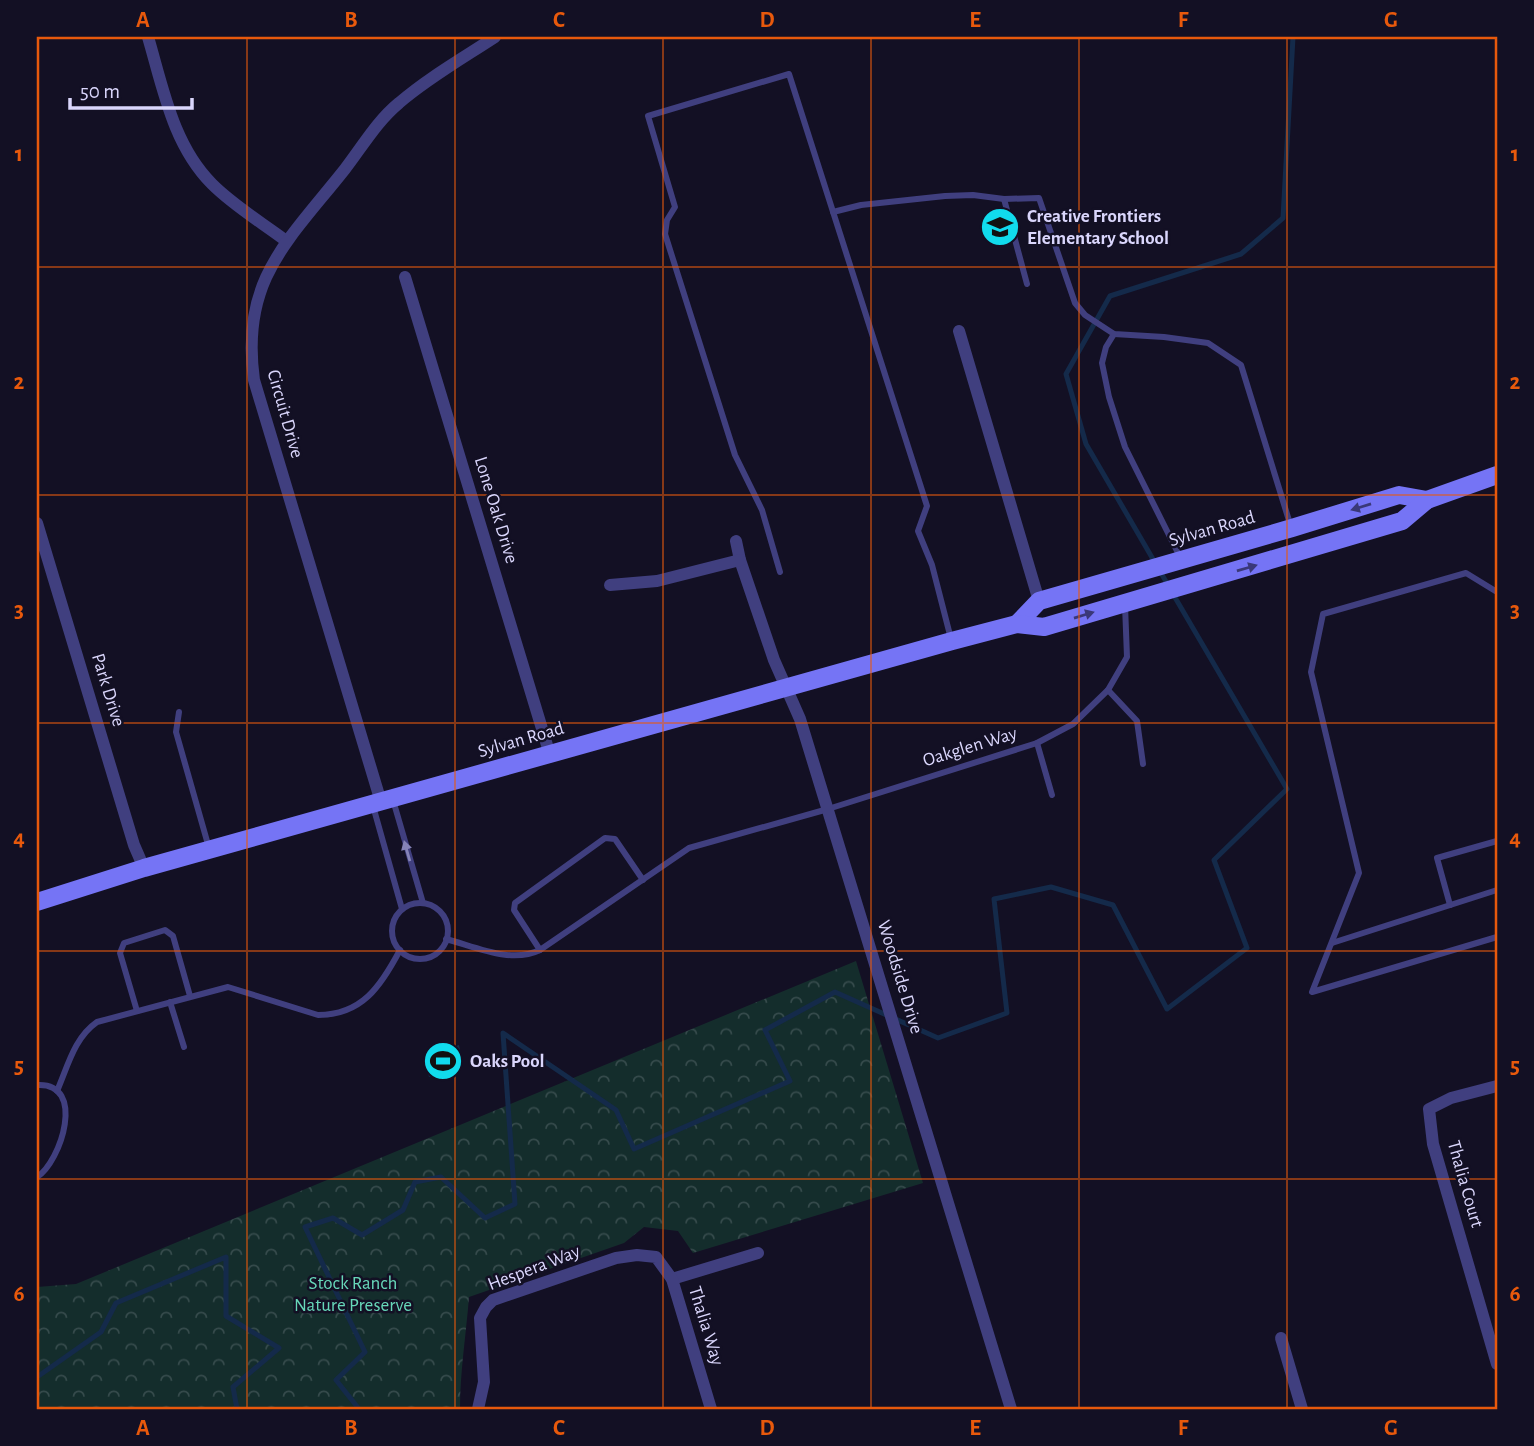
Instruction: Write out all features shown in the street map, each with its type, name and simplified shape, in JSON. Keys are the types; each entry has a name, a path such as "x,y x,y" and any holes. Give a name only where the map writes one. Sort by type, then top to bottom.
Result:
{"main road":[{"name":"Sylvan Road","path":"37,902 209,849 951,641 1017,624 1044,627 1299,553 1402,521 1427,500 1497,475"},
{"name":"Sylvan Road","path":"1017,624 1039,601 1399,495 1427,500"}],"street":[{"path":"148,37 174,124 197,166 231,201 285,240"},
{"name":"Circuit Drive","path":"382,802 254,380 250,335 260,291 285,240 378,124 418,88 495,37"},
{"name":"Lone Oak Drive","path":"405,277 550,755"},
{"path":"959,331 1039,601"},
{"name":"Park Drive","path":"37,523 134,845 144,868"},
{"name":"Woodside Drive","path":"736,541 774,660 800,719 1012,1409"},
{"path":"610,585 657,581 740,560"},
{"name":"Thalia Court","path":"1493,1336 1433,1144 1429,1109 1451,1098 1497,1086"},
{"path":"673,1279 758,1253"},
{"name":"Hespera Way","path":"478,1409 484,1382 480,1318 493,1300 616,1258 637,1255 656,1257"},
{"name":"Thalia Way","path":"656,1257 673,1279 711,1409"},
{"path":"1493,1336 1497,1363"},
{"path":"1281,1338 1302,1409"}],"lane":[{"path":"780,572 762,510 735,455 665,234 667,220 675,207 648,116 789,74 927,506 918,531 932,565 951,641"},
{"path":"833,212 861,205 945,196 973,195 1004,200 1039,198 1075,303 1086,316 1114,334 1208,343 1241,365 1292,528"},
{"path":"1004,200 1027,284"},
{"path":"1114,334 1106,347 1102,363 1109,397 1125,447 1175,561"},
{"path":"1497,592 1466,573 1323,614 1311,672 1359,873 1312,992 1497,937"},
{"name":"Oakglen Way","path":"540,950 690,848 1037,743 1073,724 1108,690 1127,657 1125,603"},
{"path":"1108,690 1137,721 1143,764"},
{"path":"179,712 176,733 209,849"},
{"path":"1037,743 1052,795"},
{"path":"382,802 423,903"},
{"path":"382,802 402,909"},
{"path":"446,939 514,957 526,956 540,950 514,910 515,903 605,838 615,839 643,880"},
{"path":"1450,905 1437,858 1497,841"},
{"path":"1332,943 1497,890"},
{"path":"423,903 437,908 443,915 447,923 446,939 441,949 425,958 407,956 394,943 392,924 402,909 410,904 423,903"},
{"path":"137,1011 120,953 124,943 165,930 173,936 190,996"},
{"path":"57,1091 77,1042 86,1030 97,1022 228,987 318,1015 348,1012 362,1003 391,967 400,950"},
{"path":"170,1002 184,1047"},
{"path":"37,1085 57,1091 65,1100 67,1110 55,1159 46,1172 37,1177"}],"green space":[{"name":"Stock Ranch Nature Preserve","path":"856,961 923,1183 693,1253 678,1231 644,1227 624,1243 469,1297 460,1409 37,1409 37,1287 76,1284"}],"water":[{"name":"Oaks Pool","path":"459,1045 462,1061 447,1066 448,1071 429,1077 425,1062 434,1059 433,1054"}],"waterway":[{"path":"1168,585 1086,444 1066,374 1110,296 1241,254 1283,218 1293,37"},
{"path":"359,1409 336,1380 365,1352 305,1227 333,1218 362,1235 403,1210 415,1182 441,1177 485,1218 515,1204 503,1033 616,1110 634,1149 790,1081 765,1030 835,992 938,1038 1007,1013 994,899 1051,887 1113,905 1167,1009 1247,948 1214,860 1287,789 1173,594"},
{"path":"37,1377 101,1332 116,1303 226,1257 226,1316 279,1348 233,1387 237,1409"}],"place":[{"name":"Creative Frontiers Elementary School","path":"1000,227"},
{"name":"Oaks Pool","path":"443,1061"}]}
